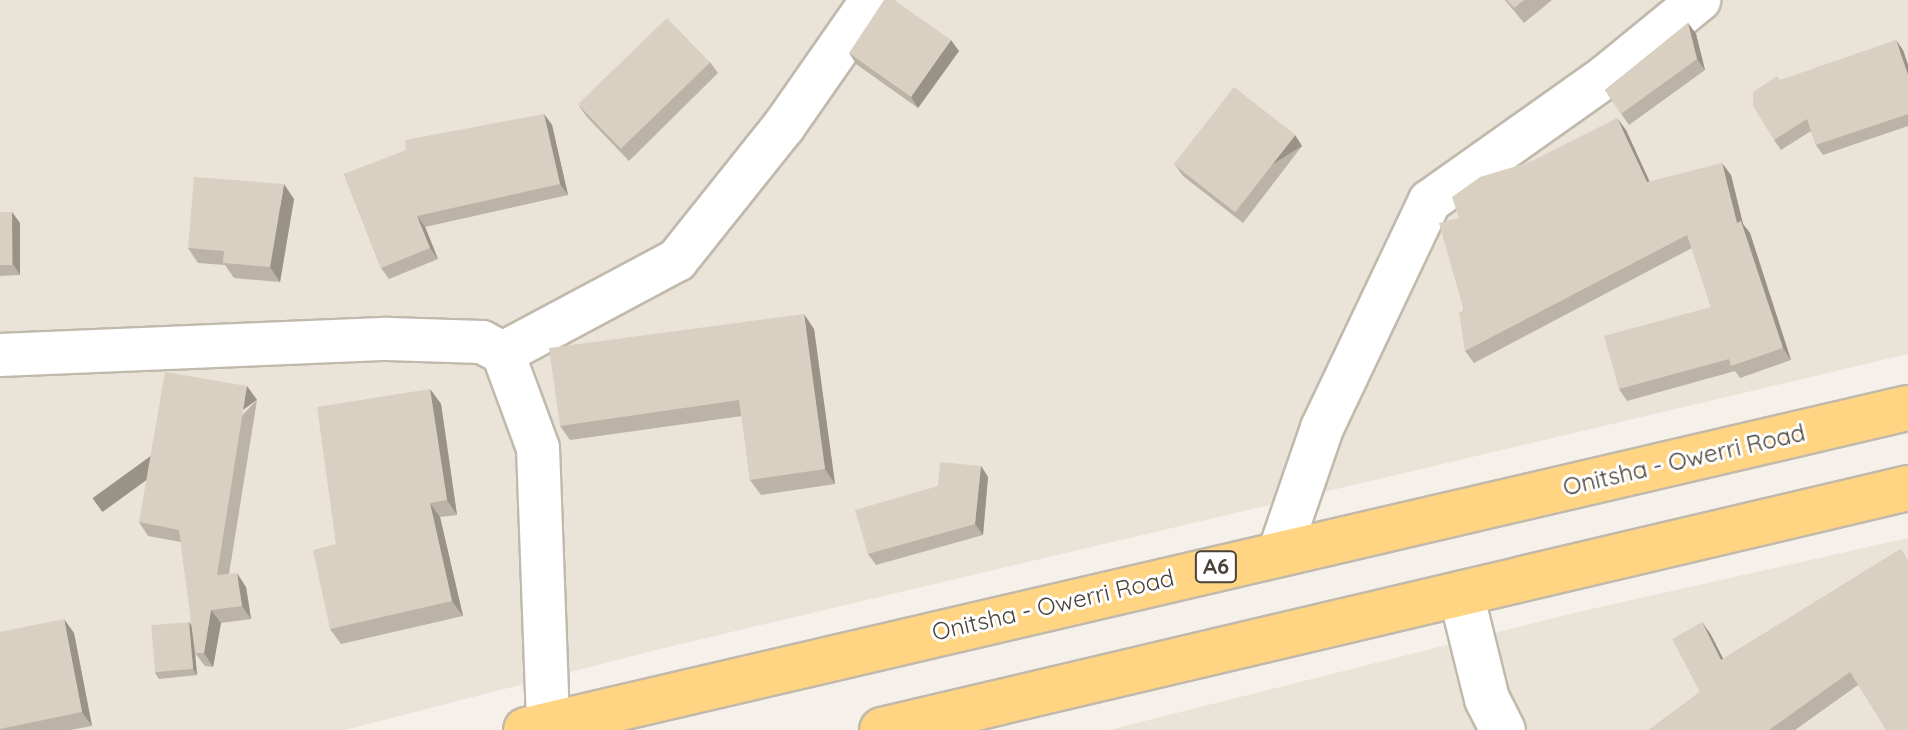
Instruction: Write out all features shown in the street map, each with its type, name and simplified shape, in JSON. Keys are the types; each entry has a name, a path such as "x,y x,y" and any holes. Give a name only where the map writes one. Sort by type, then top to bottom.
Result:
{"highway":[{"name":"Onitsha - Owerri Road","path":"537,727 1908,408"},
{"path":"882,730 1908,488"}],"street":[{"path":"503,353 677,260 784,126 872,0"},
{"path":"1279,553 1322,428 1430,201 1605,77 1699,0"},
{"path":"0,355 388,339 482,342 503,353 538,448 537,727"},
{"path":"1461,594 1487,699 1503,730"}],"shaded area":[{"path":"0,0 1908,0 1908,354 664,648 345,730 0,730"},
{"path":"1908,538 1908,730 1109,730 1578,612"}],"building":[{"path":"884,0 894,0 951,40 911,97 849,53"},
{"path":"1507,0 1524,0 1514,8"},
{"path":"667,18 710,63 621,149 578,104"},
{"path":"1688,23 1697,59 1621,114 1605,90"},
{"path":"1896,40 1908,75 1908,114 1816,145 1807,119 1774,140 1753,106 1753,92 1777,76 1780,80"},
{"path":"1234,87 1295,135 1235,212 1174,164"},
{"path":"544,114 560,184 417,216 430,248 381,268 344,174 406,150 405,140"},
{"path":"1617,118 1647,182 1722,163 1737,223 1741,221 1783,348 1731,366 1729,359 1619,389 1604,336 1711,307 1687,235 1465,351 1459,312 1464,311 1439,223 1459,218 1452,197 1480,177 1530,162"},
{"path":"194,177 284,184 270,267 223,263 224,251 188,248"},
{"path":"0,212 12,212 12,265 0,265"},
{"path":"804,314 825,469 750,480 739,400 560,426 549,348"},
{"path":"165,372 247,386 217,575 237,573 242,606 211,610 204,653 195,653 179,530 139,522"},
{"path":"430,389 447,500 430,503 452,601 330,629 313,550 336,544 317,407"},
{"path":"940,462 981,466 975,524 868,554 855,510 938,486"},
{"path":"1901,549 1908,560 1908,730 1886,730 1850,672 1769,730 1649,730 1700,692 1672,639 1702,622 1721,660"},
{"path":"64,619 82,712 0,729 0,632"},
{"path":"189,622 193,669 155,672 151,625"}]}
